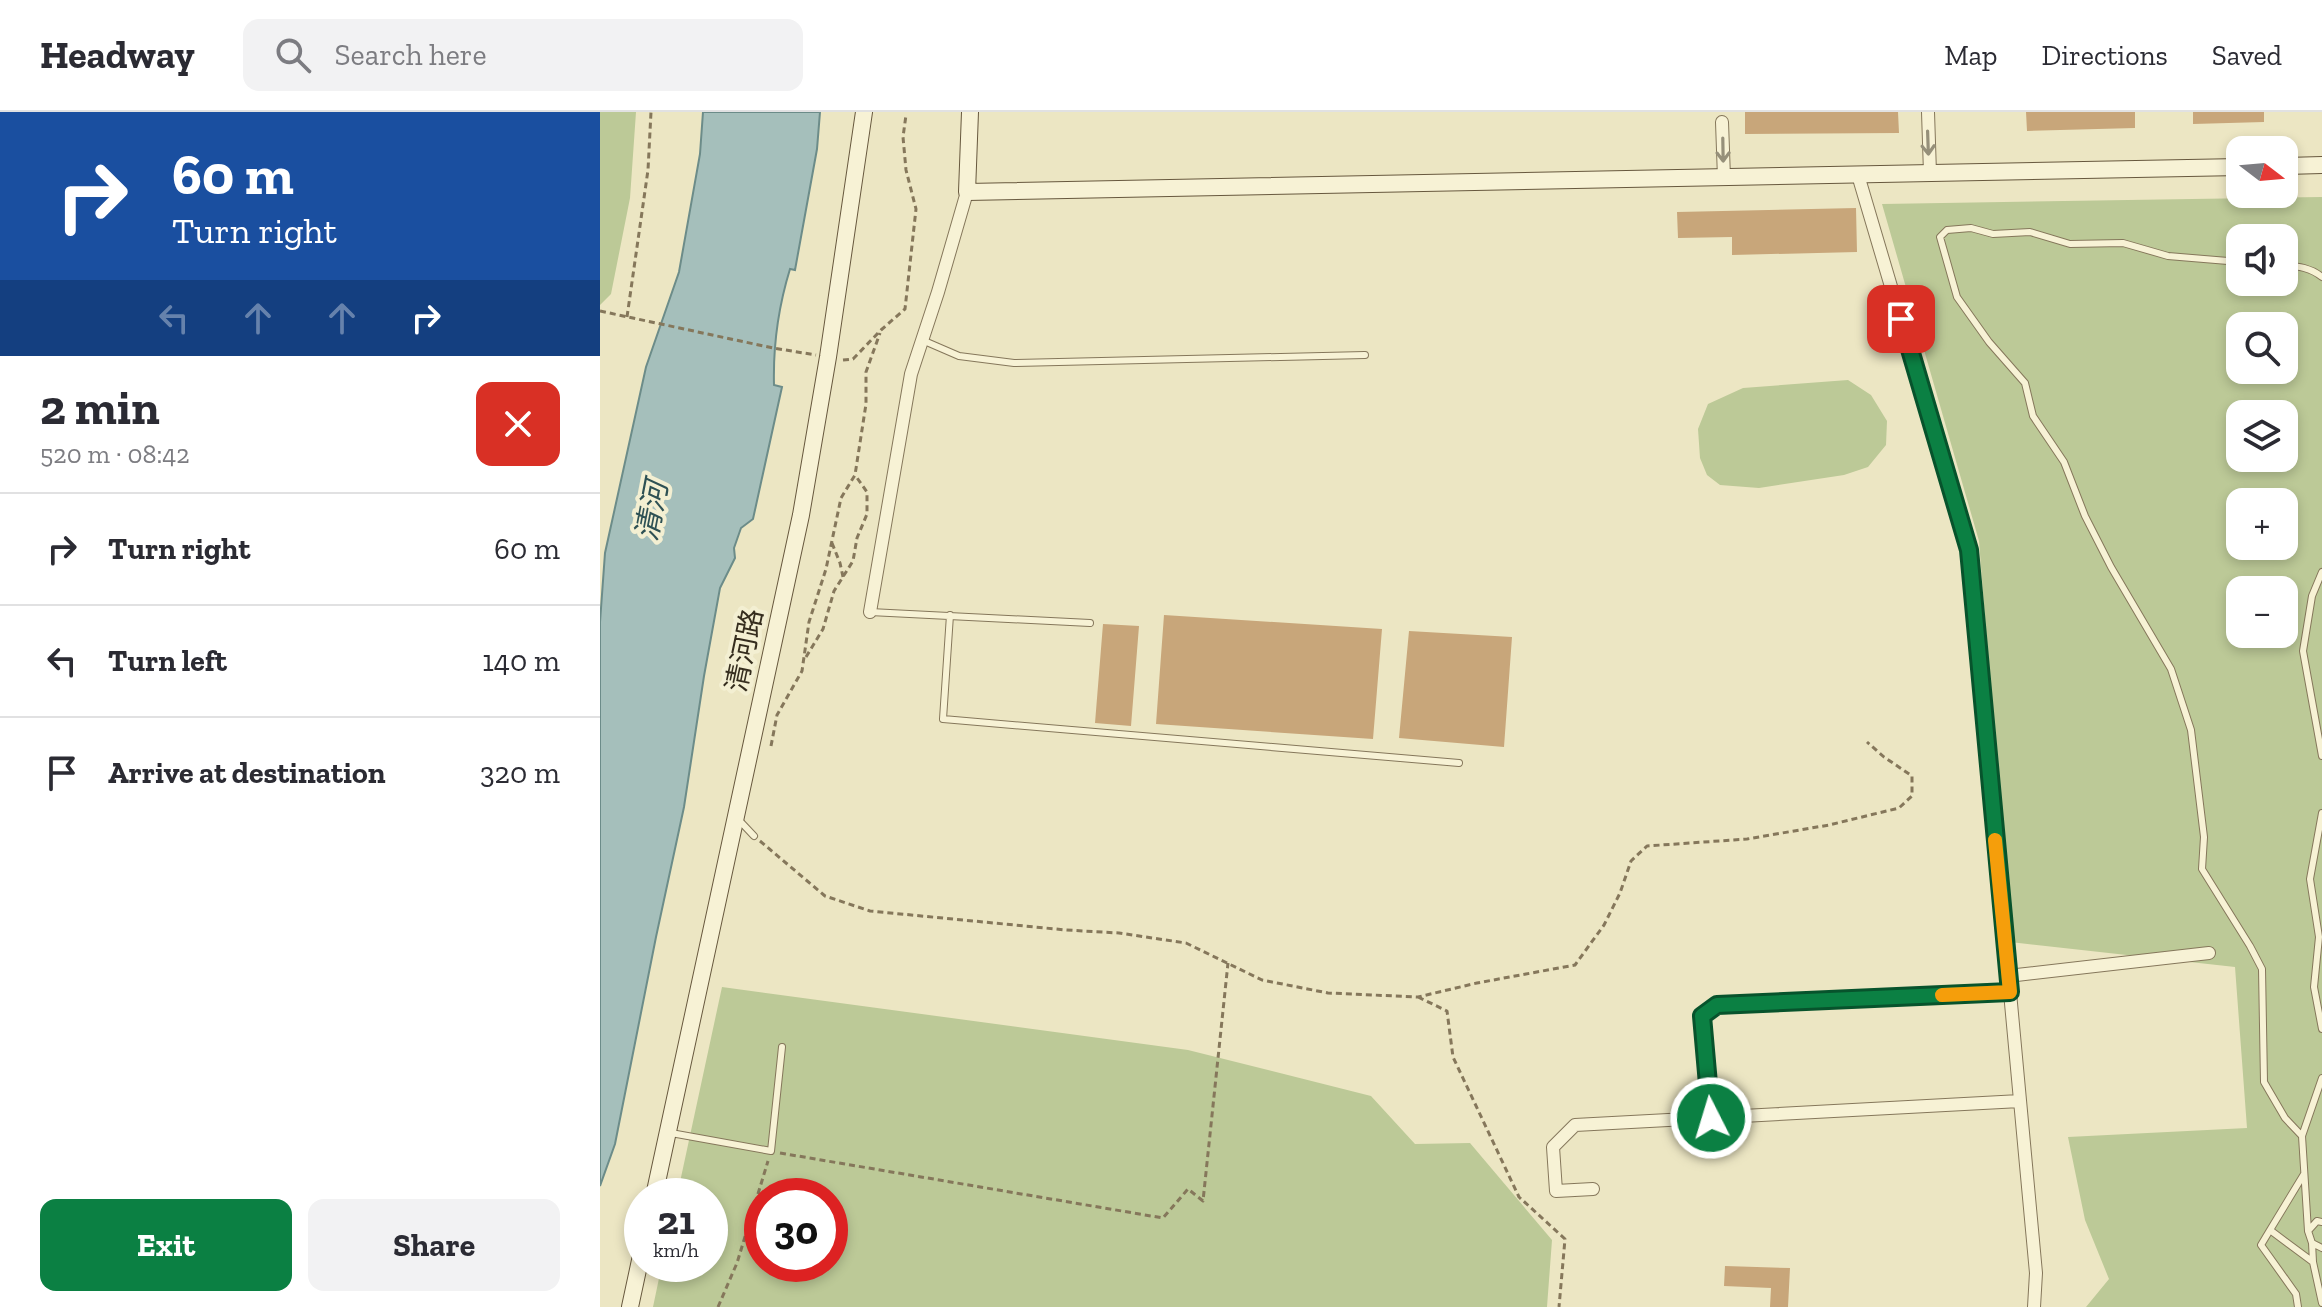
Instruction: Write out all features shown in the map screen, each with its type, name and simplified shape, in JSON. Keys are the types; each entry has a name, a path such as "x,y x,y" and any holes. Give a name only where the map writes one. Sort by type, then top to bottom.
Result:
{"street":[{"name":"清河路","path":"658,1178 801,515 864,112"},
{"path":"870,612 911,374 967,192 970,112"},
{"path":"1928,112 1930,173"},
{"path":"1722,122 1724,178"},
{"path":"2298,166 2322,165"},
{"path":"967,192 2226,167"},
{"path":"1858,175 1969,550 2036,1273 2034,1307"},
{"path":"2008,976 2209,953"},
{"path":"1711,1118 1702,1016 1717,1005 2010,992"},
{"path":"1593,1189 1556,1191 1553,1147 1575,1125 2020,1101"},
{"path":"630,1307 635,1282"}],"lane":[{"path":"2226,261 2168,256 2123,243 2070,244 2030,232 1993,234 1971,228 1947,230 1940,237 1957,297 1989,342 2025,383 2033,416 2064,462 2104,554 2171,669 2191,730 2204,837 2202,869 2262,969 2264,1082 2285,1118 2302,1136"},
{"path":"2298,266 2322,277"},
{"path":"922,340 959,356 1014,363 1365,355"},
{"path":"2322,572 2312,596 2303,651 2322,756"},
{"path":"870,612 1090,623"},
{"path":"950,615 943,719 1459,763"},
{"path":"2322,813 2310,879 2319,937 2314,987 2322,1029"},
{"path":"735,816 754,836"},
{"path":"667,1132 771,1151 782,1047"},
{"path":"2322,1078 2302,1136 2308,1231 2322,1303"},
{"path":"2298,1307 2296,1294 2261,1245 2304,1174"},
{"path":"2308,1231 2317,1221 2322,1222"},
{"path":"2270,1230 2313,1262"},
{"path":"2312,1243 2322,1248"}],"path":[{"path":"627,317 648,170 651,112"},
{"path":"600,311 773,348 841,360 853,359 905,309 916,209 906,170 903,137 906,115"},
{"path":"771,746 777,715 802,671 809,622 826,569 841,498 855,475 866,404 866,372 881,330"},
{"path":"803,661 823,629 834,591 853,561 857,538 867,514 867,492 855,475"},
{"path":"832,543 843,577"},
{"path":"754,836 825,896 870,911 1119,933 1186,943 1262,980 1328,993 1418,997 1575,965 1604,925 1631,861 1647,846 1747,839 1829,825 1899,808 1912,796 1912,776 1867,742"},
{"path":"718,1307 737,1263 771,1151 1163,1218 1188,1189 1203,1201 1228,963"},
{"path":"1418,997 1447,1011 1453,1057 1519,1197 1565,1239 1559,1307"}],"green space":[{"path":"600,112 636,112 630,198 611,294 600,305"},
{"path":"2298,197 2322,197 2322,1307 2086,1307 2109,1279 2085,1220 2068,1137 2247,1128 2235,967 2010,942 1979,541 1882,204 2226,199 2226,208 2298,208"},
{"path":"1848,380 1871,395 1887,421 1886,445 1868,467 1844,475 1759,488 1720,485 1707,475 1700,458 1698,429 1708,404 1743,388"},
{"path":"722,987 1188,1050 1371,1096 1415,1144 1470,1143 1552,1240 1547,1307 653,1307 658,1282 728,1282 728,1178 681,1178"}],"water":[{"name":"清河","path":"703,112 820,112 817,149 795,270 790,269 777,327 774,385 782,387 753,519 741,528 734,548 735,558 720,588 684,807 615,1144 600,1186 600,622 605,553 646,367 679,272 700,154"}],"building":[{"path":"1745,112 1898,112 1899,133 1745,134"},
{"path":"2026,112 2135,112 2135,128 2027,131"},
{"path":"2193,112 2264,112 2264,122 2193,124"},
{"path":"1856,208 1857,252 1732,255 1732,237 1678,238 1677,212"},
{"path":"1164,615 1382,629 1373,739 1156,724"},
{"path":"1103,624 1139,626 1131,726 1095,723"},
{"path":"1409,631 1512,637 1504,747 1399,738"},
{"path":"1725,1266 1790,1268 1788,1307 1770,1307 1771,1288 1724,1286"}],"slow traffic":[{"path":"1942,995 2010,992 1995,840"}],"route":[{"path":"1711,1118 1702,1016 1717,1005 2010,992 1969,550 1901,319"}]}
